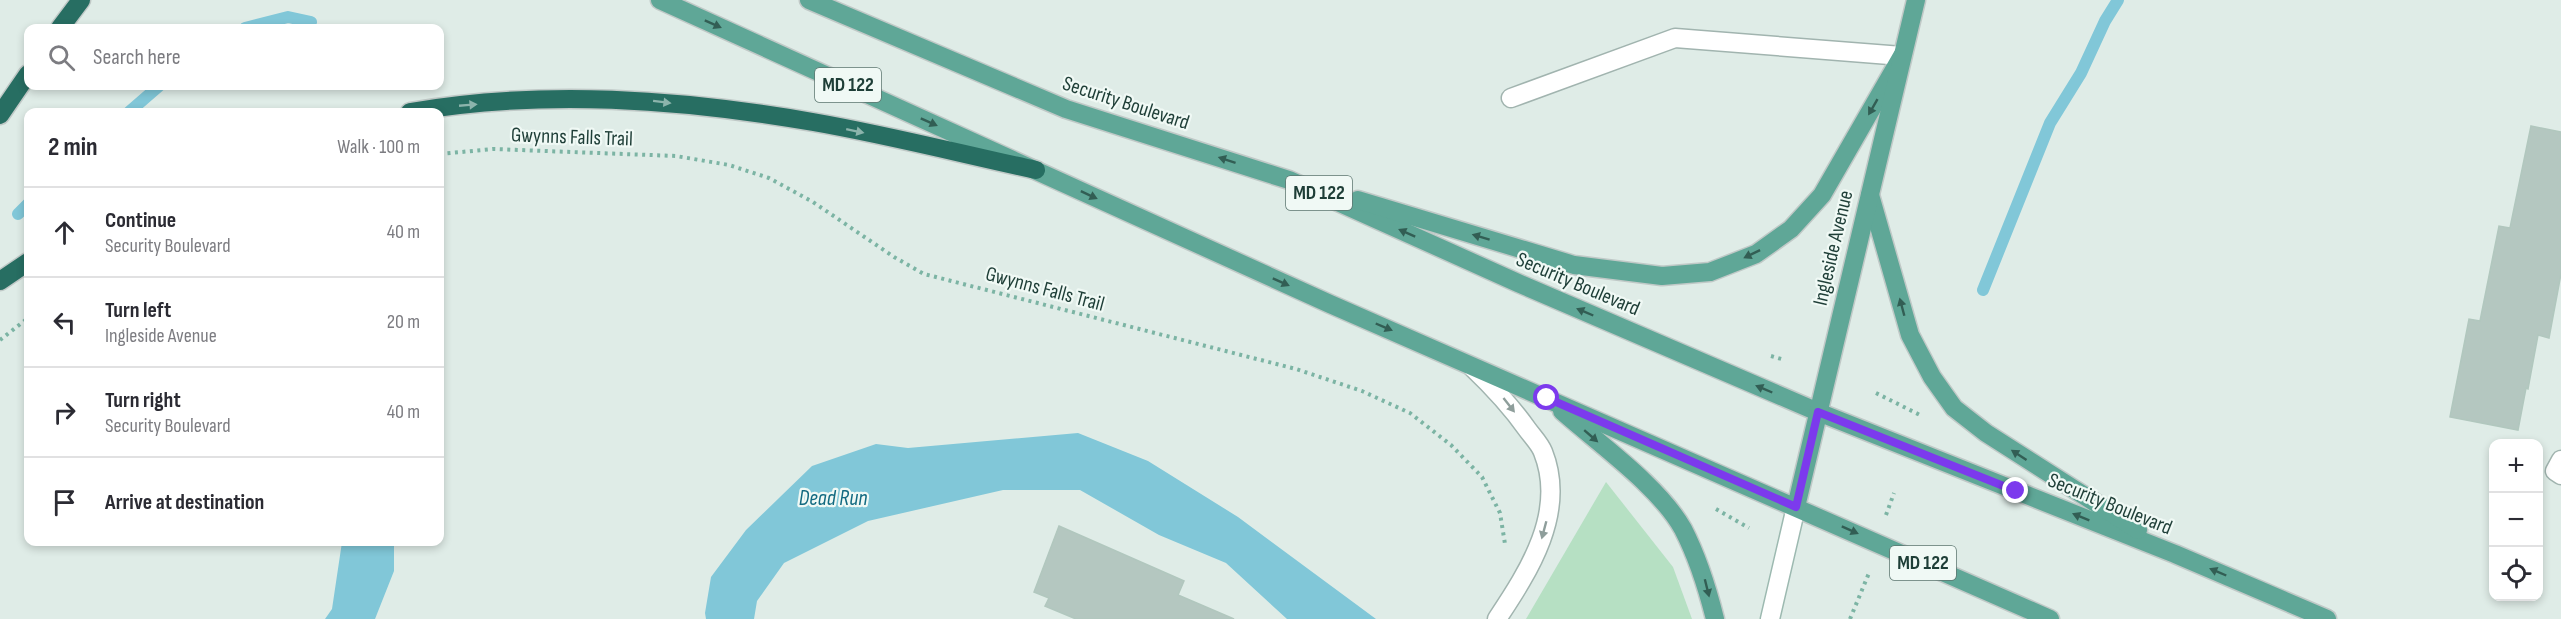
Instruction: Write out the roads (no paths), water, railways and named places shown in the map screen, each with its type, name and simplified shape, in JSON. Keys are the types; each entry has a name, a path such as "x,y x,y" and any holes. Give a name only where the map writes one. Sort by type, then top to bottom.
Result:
{"highway":[{"path":"63,24 81,0"},
{"path":"0,115 24,80"},
{"path":"444,109 580,98 656,101 814,122 1036,170"},
{"path":"0,281 24,264"}],"main road":[{"name":"MD 122","path":"660,0 1286,285 2050,619"},
{"name":"Security Boulevard","path":"809,0 1066,108 1289,180 1518,283 1818,412 2175,554 2327,619"},
{"name":"Ingleside Avenue","path":"1796,507 1916,0"},
{"path":"1289,180 1574,265 1662,276 1710,272 1756,254 1791,229 1822,195 1902,56"},
{"path":"1869,194 1910,335 1932,377 1954,408 1986,433 2175,554"},
{"path":"1547,398 1651,489 1682,527 1703,573 1715,619"}],"street":[{"path":"1511,98 1675,38 1902,56"},
{"path":"1468,363 1506,399 1542,450 1549,472 1550,500 1540,545 1517,589 1497,619"},
{"path":"2561,460 2555,471 2561,475"},
{"path":"1770,619 1796,507"}],"water":[{"name":"Dead Run","path":"1078,433 1148,461 1238,517 1376,619 1287,619 1226,563 1159,535 1080,490 1003,490 868,521 784,563 757,601 754,619 706,619 711,577 746,530 812,466 876,444 908,448"},
{"path":"341,546 394,546 394,571 375,619 325,619 332,609"}],"waterway":[{"path":"1983,290 2050,123 2081,73 2105,21 2118,0"},
{"path":"261,24 288,17 311,22"},
{"path":"134,108 154,90"},
{"path":"18,214 24,208"}]}
